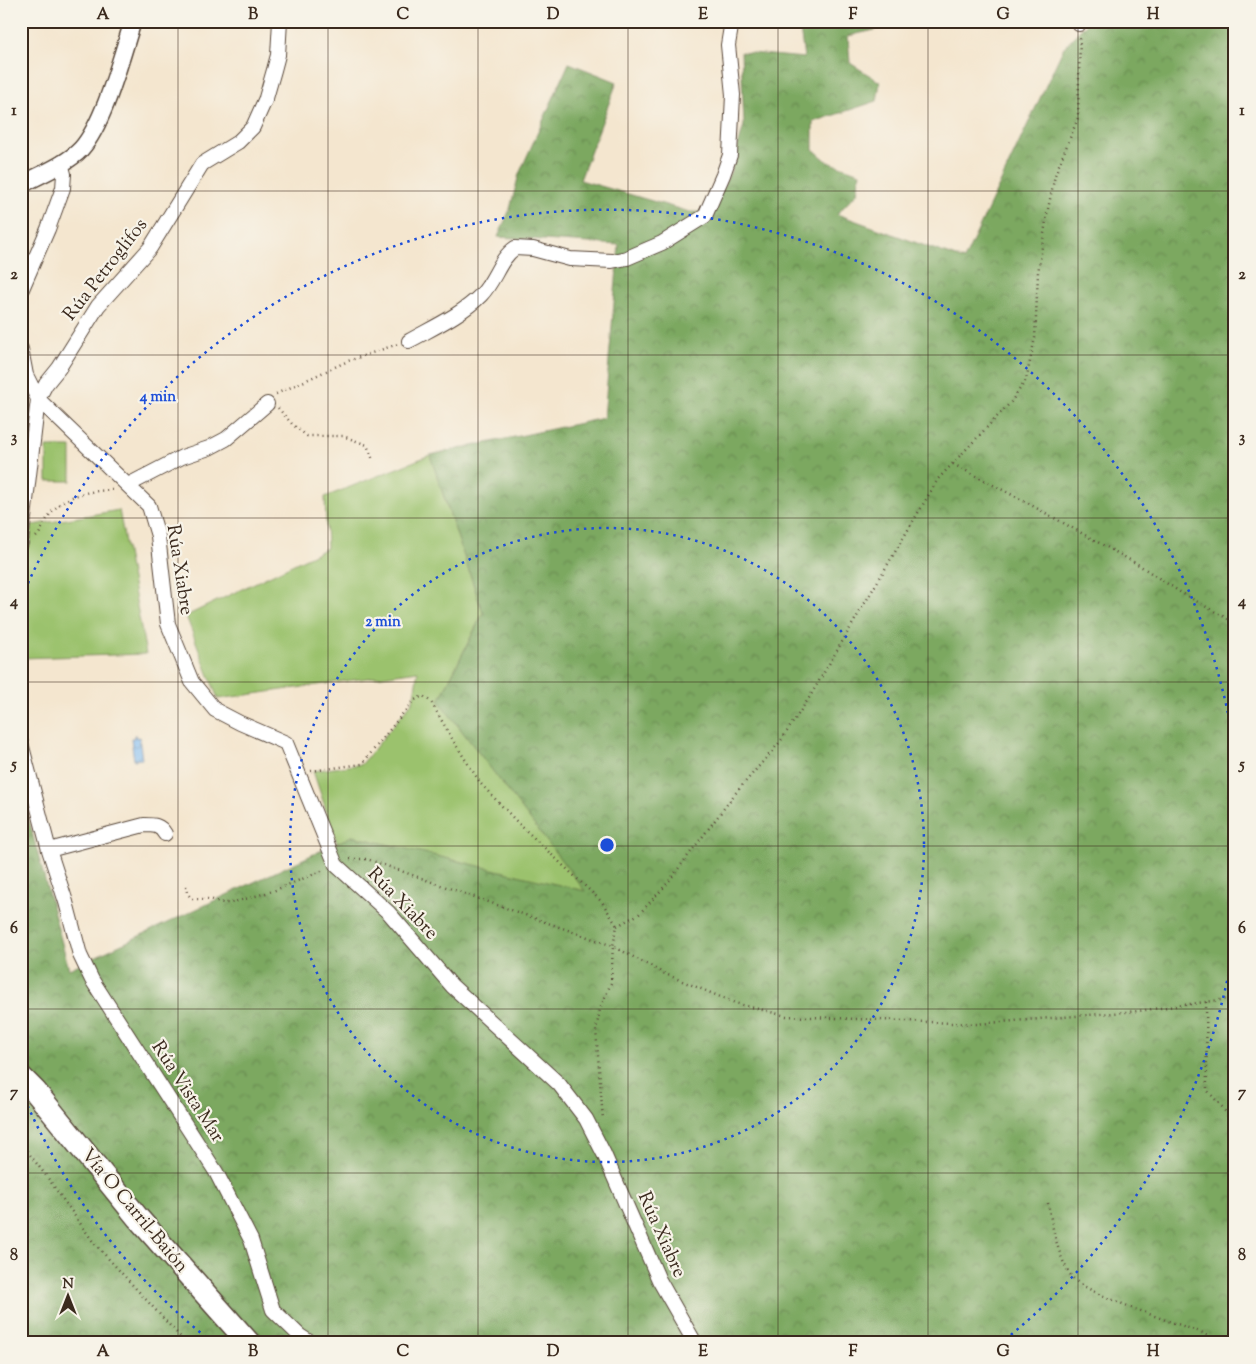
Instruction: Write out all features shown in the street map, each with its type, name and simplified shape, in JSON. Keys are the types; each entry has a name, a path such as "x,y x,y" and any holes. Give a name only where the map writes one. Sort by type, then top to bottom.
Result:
{"highway":[{"name":"Vía O Carril-Baión","path":"21,1077 35,1091 138,1218 249,1343"}],"street":[{"path":"21,185 80,151 93,132 105,104 133,21"},
{"name":"Rúa Petroglifos","path":"38,399 98,306 150,248 202,164 238,142 253,127 266,98 278,55 280,21"},
{"path":"409,340 466,309 483,293 508,253 515,248 533,249 570,259 612,260 626,258 662,243 705,216 730,155 733,96 728,45 732,21"},
{"path":"21,291 48,229 62,188 64,174 61,163"},
{"path":"21,349 26,375 38,399 22,541"},
{"name":"Rúa Xiabre","path":"38,399 149,506 158,536 168,624 192,682 216,710 240,723 286,743 336,865 389,913 452,986 559,1084 586,1119 604,1154 659,1280 695,1343"},
{"path":"128,485 182,457 209,448 226,439 267,404"},
{"name":"Rúa Vista Mar","path":"21,743 48,850 66,902 80,955 92,980 216,1172 251,1240 273,1310 300,1336 311,1343"},
{"path":"48,850 144,825 154,825 162,828 165,834"}],"path":[{"path":"617,926 639,914 666,885 734,795 780,742 809,698 938,479 1011,402 1026,380 1035,338 1038,273 1047,214 1055,175 1078,118 1079,22"},
{"path":"373,460 367,444 343,436 307,436 293,425 280,408 267,404 269,398 280,392 339,365 409,340"},
{"path":"953,464 1139,565 1180,592 1235,623"},
{"path":"22,541 31,540 39,534 51,512 67,497 97,490 113,490 128,485"},
{"path":"295,766 313,772 362,764 413,701 423,696 431,702 480,784 518,823 602,902 617,926 613,946 611,983 600,1009 596,1030 603,1127"},
{"path":"186,886 187,893 192,899 210,899 231,903 273,891 349,858 367,859 613,946 663,973 735,1003 786,1016 976,1024 1138,1011 1235,998"},
{"path":"1206,1002 1206,1090 1223,1108 1235,1127"},
{"path":"21,1143 94,1243 186,1343"},
{"path":"1048,1203 1052,1227 1059,1250 1072,1278 1096,1293 1203,1333 1218,1343"}],"green space":[{"path":"799,21 914,21 848,36 850,63 880,82 877,101 813,122 813,149 828,162 860,173 857,193 837,214 964,260 1064,47 1089,21 1235,21 1235,1343 21,1343 21,791 69,969 352,836 585,891 439,701 483,613 430,455 604,418 619,245 498,237 510,209 519,174 569,63 617,82 580,180 690,212 711,212 731,171 744,125 741,52 804,58"},
{"path":"47,447 71,447 71,481 47,481"},
{"path":"430,455 483,613 439,701 586,892 352,836 338,846 313,771 362,764 413,701 418,671 218,699 186,616 327,548 325,497"},
{"path":"119,510 146,654 21,658 21,527"}],"water":[{"path":"134,735 136,735 136,738 139,737 142,759 134,760 131,738 134,738"}]}
